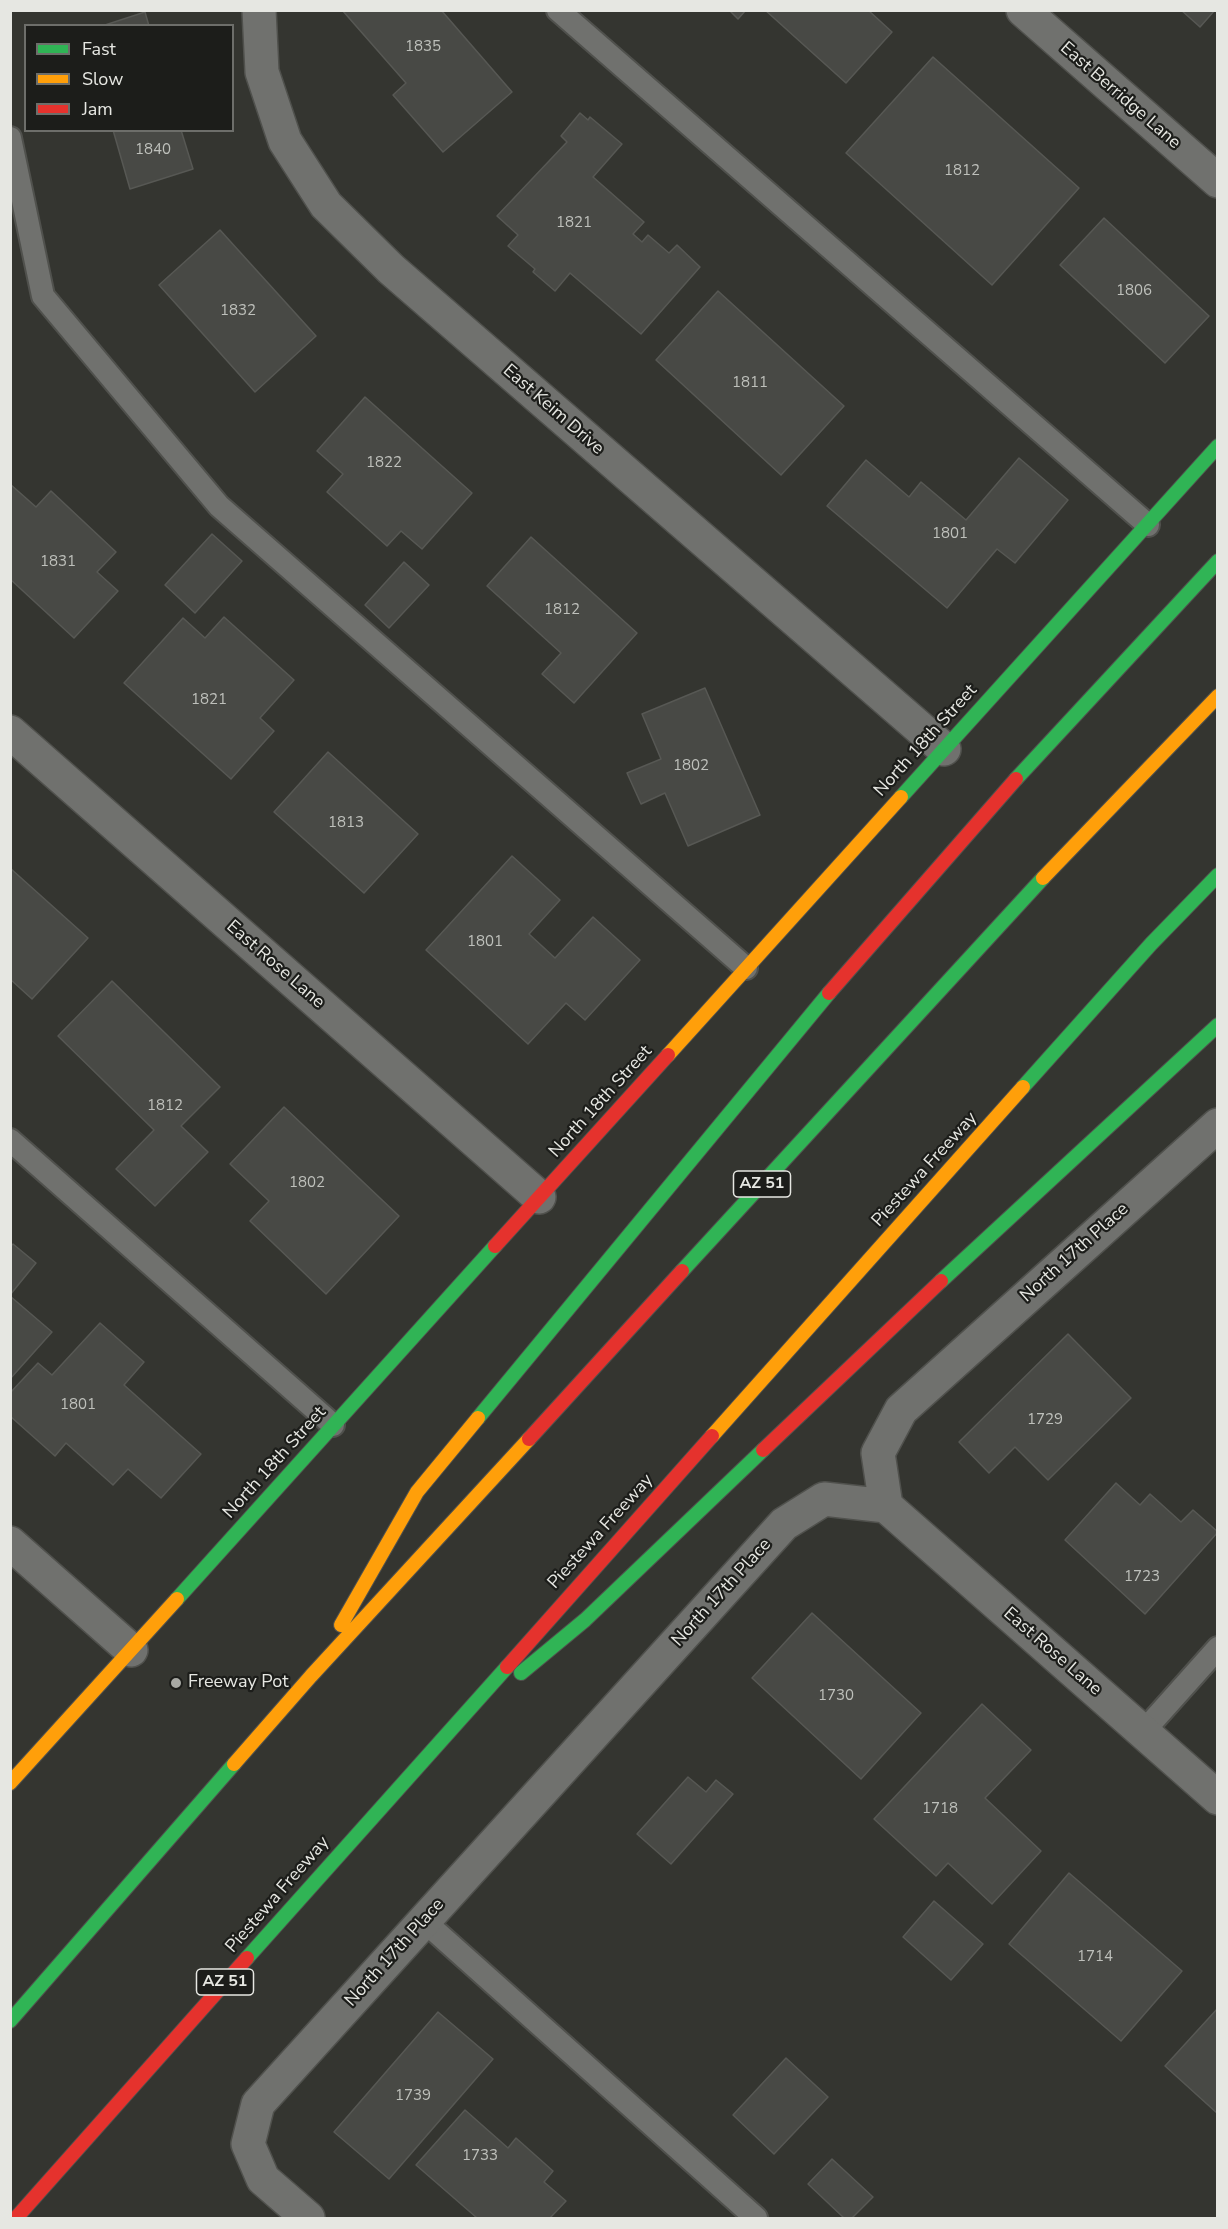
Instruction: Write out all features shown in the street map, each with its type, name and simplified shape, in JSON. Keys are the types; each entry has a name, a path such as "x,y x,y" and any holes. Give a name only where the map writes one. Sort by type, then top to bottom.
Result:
{"main road":[{"name":"North 18th Street","path":"10,1783 1218,446"},
{"path":"311,1676 417,1491 794,1033 965,834 1218,561"},
{"name":"AZ 51","path":"10,2020 311,1676 1052,868 1218,696"},
{"name":"Piestewa Freeway","path":"16,2218 1151,944 1218,875"},
{"path":"435,1745 585,1620 998,1226 1218,1025"}],"street":[{"name":"East Keim Drive","path":"259,10 262,72 285,141 326,205 391,269 944,749"},
{"name":"East Berridge Lane","path":"1023,10 1218,181"},
{"name":"East Rose Lane","path":"10,732 539,1197"},
{"name":"North 17th Place","path":"308,2218 264,2179 248,2144 258,2104 784,1524 824,1498 886,1506 878,1453 901,1410 1218,1125"},
{"name":"East Rose Lane","path":"886,1506 1218,1798"},
{"path":"10,1543 131,1650"}],"lane":[{"path":"558,10 1148,525"},
{"path":"10,138 43,296 219,506 746,968"},
{"path":"10,1140 333,1425"},
{"path":"1143,1732 1218,1648"},
{"path":"424,1922 756,2218"}],"building":[{"path":"342,10 441,10 512,92 443,152 393,95 406,83"},
{"path":"729,10 746,10 738,19"},
{"path":"765,10 868,10 892,32 846,83"},
{"path":"1181,10 1215,10 1200,27"},
{"path":"145,12 148,24 108,24"},
{"path":"933,57 1079,188 992,285 846,153"},
{"path":"580,113 588,120 590,117 622,144 593,177 644,222 633,234 642,242 648,235 669,253 677,245 700,267 641,334 570,273 555,291 533,272 535,269 508,246 518,235 497,216 567,142 561,136"},
{"path":"114,132 182,132 193,169 130,189"},
{"path":"1104,218 1209,316 1165,363 1060,265"},
{"path":"220,230 316,336 255,392 159,285"},
{"path":"718,291 844,406 781,475 656,360"},
{"path":"365,397 472,493 422,549 401,531 387,546 327,492 343,474 317,451"},
{"path":"1019,458 1068,500 1015,563 997,549 947,608 827,506 866,460 909,497 921,482 966,520"},
{"path":"10,484 36,507 51,491 116,552 97,572 118,591 74,638 10,579"},
{"path":"212,534 242,561 195,613 165,585"},
{"path":"531,537 637,633 574,703 542,674 561,653 487,586"},
{"path":"404,562 429,585 389,628 365,605"},
{"path":"224,617 294,680 260,718 274,731 231,779 124,683 183,618 205,638"},
{"path":"705,688 760,815 688,846 665,793 641,804 627,773 661,759 642,714"},
{"path":"328,752 418,834 364,893 274,812"},
{"path":"512,856 560,900 529,934 555,958 593,917 640,960 585,1020 566,1003 528,1044 426,950"},
{"path":"10,868 88,938 32,999 10,979"},
{"path":"112,981 220,1087 181,1126 208,1152 155,1206 116,1169 154,1130 58,1036"},
{"path":"284,1107 399,1216 326,1294 250,1221 269,1201 230,1164"},
{"path":"13,1244 36,1263 10,1295 10,1247"},
{"path":"10,1296 52,1332 10,1379"},
{"path":"100,1323 144,1362 124,1385 201,1454 161,1498 128,1469 113,1485 66,1443 55,1456 10,1416 10,1393 38,1363 52,1375"},
{"path":"1068,1334 1131,1398 1048,1480 1015,1447 989,1473 959,1442"},
{"path":"1116,1483 1140,1505 1150,1494 1181,1522 1193,1510 1218,1532 1145,1614 1065,1540"},
{"path":"812,1613 921,1713 861,1779 752,1678"},
{"path":"982,1704 1031,1750 985,1798 1041,1851 992,1904 948,1863 936,1876 874,1819"},
{"path":"688,1777 706,1792 716,1780 733,1794 671,1864 637,1834"},
{"path":"1069,1873 1182,1971 1121,2041 1009,1944"},
{"path":"934,1901 983,1944 951,1980 903,1937"},
{"path":"1218,2008 1218,2114 1165,2066"},
{"path":"438,2012 493,2059 389,2179 334,2132"},
{"path":"786,2058 828,2097 774,2154 733,2115"},
{"path":"465,2110 508,2148 516,2138 553,2171 544,2182 566,2201 550,2218 477,2218 416,2165"},
{"path":"832,2159 873,2197 852,2218 844,2218 808,2184"}],"traffic: fast":[{"path":"901,797 1218,446"},
{"path":"1016,779 1218,561"},
{"path":"1023,1087 1151,944 1218,875"},
{"path":"682,1271 1043,878"},
{"path":"478,1418 829,993"},
{"path":"941,1281 1218,1025"},
{"path":"177,1599 495,1246"},
{"path":"521,1673 585,1620 763,1450"},
{"path":"247,1958 507,1667"},
{"path":"10,2021 234,1764"}],"traffic: slow":[{"path":"1043,878 1218,696"},
{"path":"668,1055 901,797"},
{"path":"712,1436 1023,1087"},
{"path":"341,1625 417,1492 478,1418"},
{"path":"234,1764 311,1676 529,1439"},
{"path":"10,1783 177,1599"}],"traffic: jam":[{"path":"829,993 1016,779"},
{"path":"495,1246 668,1055"},
{"path":"529,1439 682,1271"},
{"path":"763,1450 941,1281"},
{"path":"507,1667 712,1436"},
{"path":"16,2218 247,1958"}],"place":[{"name":"Freeway Pot","path":"176,1683"}]}
